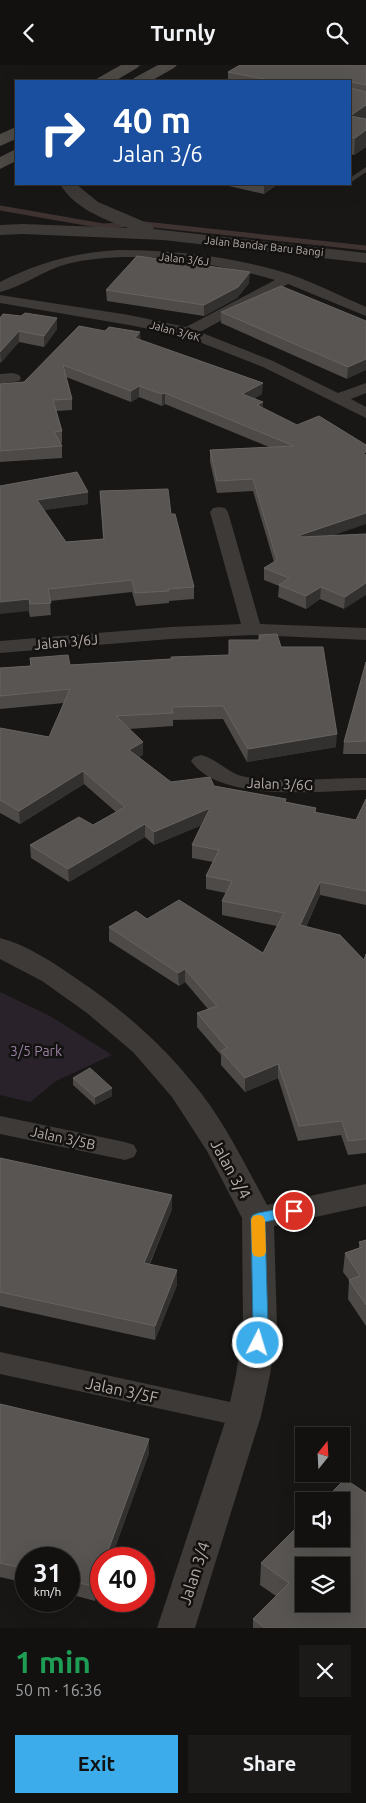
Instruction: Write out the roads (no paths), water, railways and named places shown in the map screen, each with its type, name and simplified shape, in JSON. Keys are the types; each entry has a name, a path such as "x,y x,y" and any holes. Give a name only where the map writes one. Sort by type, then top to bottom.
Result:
{"main road":[{"path":"106,80 132,65"},
{"path":"142,80 169,65"},
{"path":"0,141 15,133"},
{"path":"0,164 15,155"}],"street":[{"path":"69,185 72,190 96,207 163,235"},
{"path":"0,230 50,230 163,235"},
{"name":"Jalan Bandar Baru Bangi","path":"163,235 366,258"},
{"name":"Jalan 3/6J","path":"0,288 40,269 68,260 93,256 123,255 195,260 231,265 287,279 366,313"},
{"path":"188,333 287,279"},
{"name":"Jalan 3/6K","path":"0,299 128,320 188,333 268,364 366,413"},
{"path":"339,398 366,388"},
{"path":"219,512 252,629"},
{"name":"Jalan 3/6J","path":"0,647 170,633 252,629 366,634"},
{"name":"Jalan 3/6G","path":"201,761 230,780 248,784 366,784"},
{"name":"Jalan 3/4","path":"0,947 52,975 97,1006 143,1045 183,1090 221,1148 258,1218 260,1327 253,1375 244,1416 176,1628"},
{"name":"Jalan 3/5B","path":"0,1125 125,1151"},
{"path":"258,1218 366,1195"},
{"name":"Jalan 3/5F","path":"0,1363 244,1416"}],"lane":[{"path":"351,180 366,169"}],"waterway":[{"path":"0,208 103,226 123,225"},
{"path":"144,224 366,248"}],"park label":[{"name":"3/5 Park","path":"36,1051"}]}
